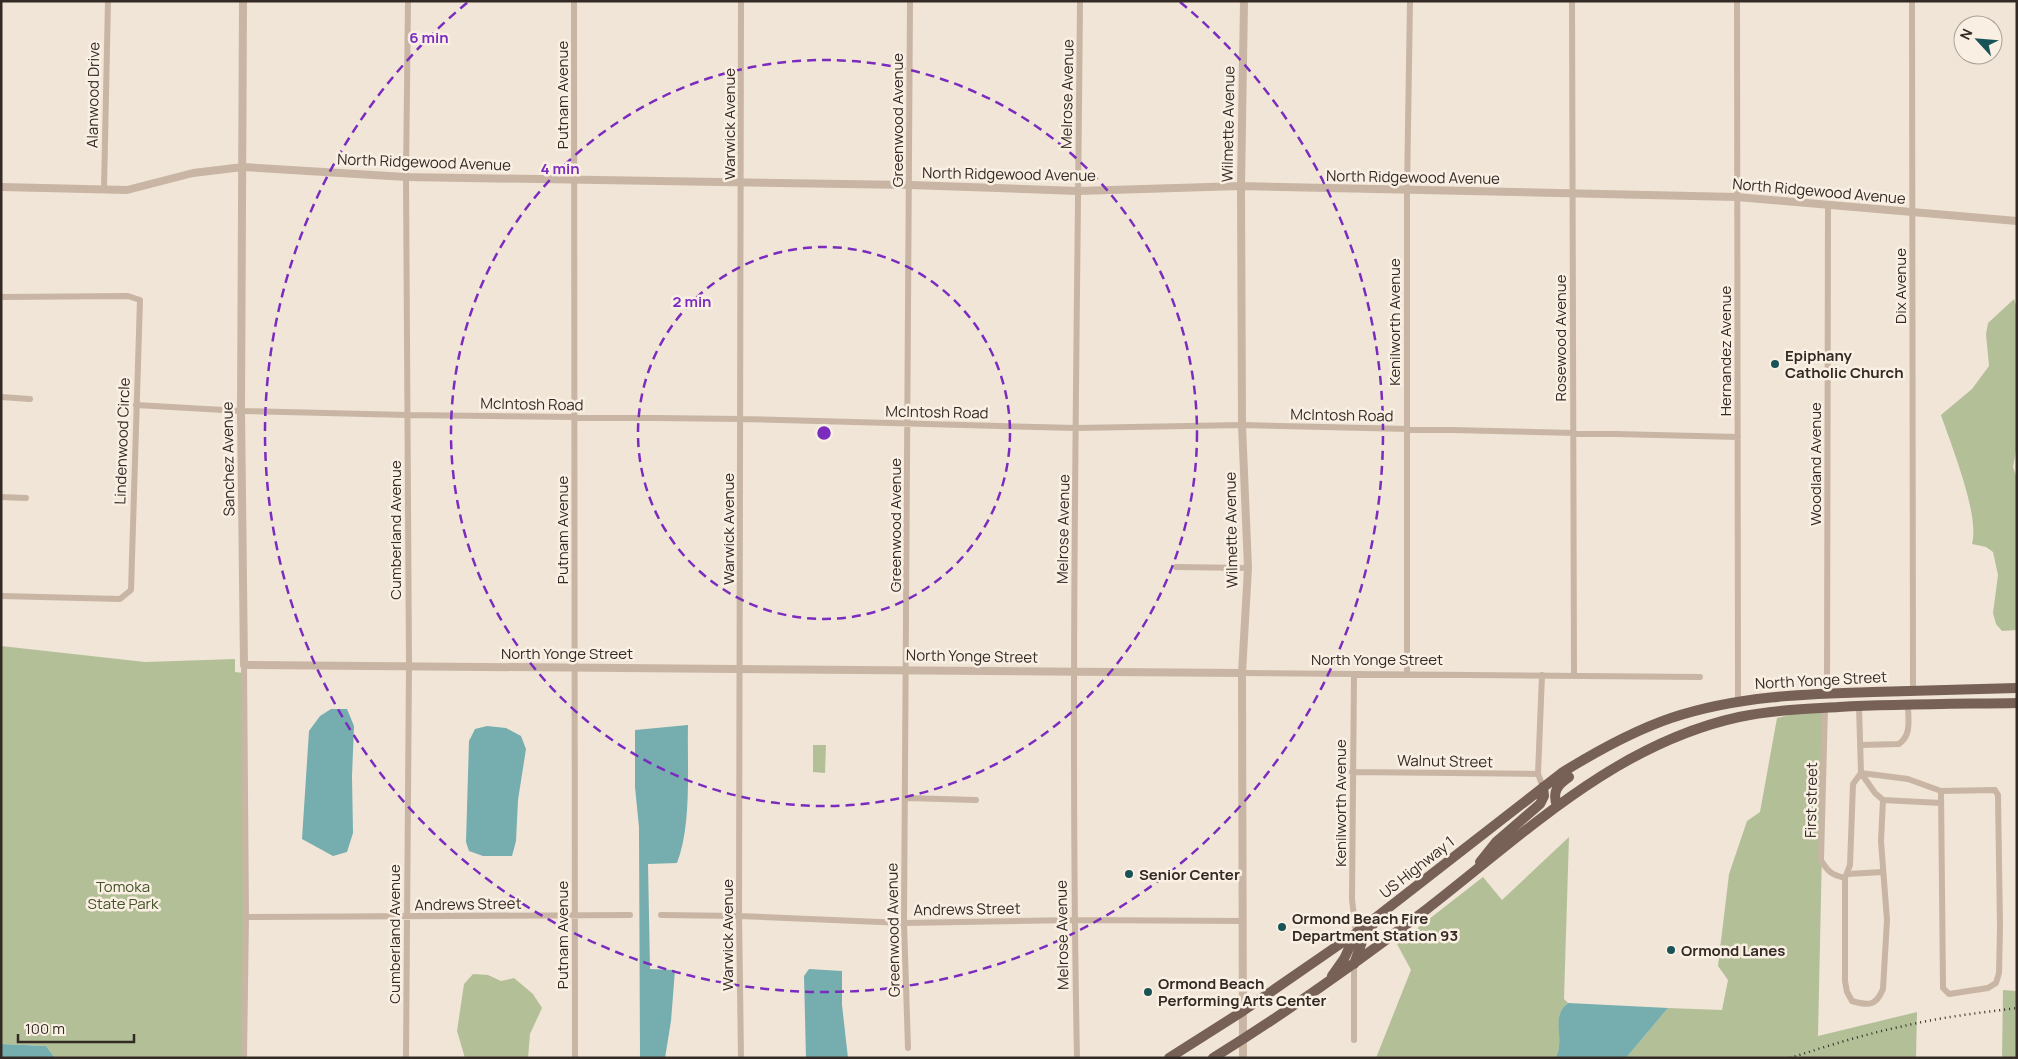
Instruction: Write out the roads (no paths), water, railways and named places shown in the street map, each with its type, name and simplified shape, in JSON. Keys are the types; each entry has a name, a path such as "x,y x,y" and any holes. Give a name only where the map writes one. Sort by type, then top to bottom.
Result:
{"main road":[{"name":"North Yonge Street","path":"1484,834 1543,787 1588,756 1671,718 1738,701 1769,696 2017,688"},
{"path":"1743,717 1751,706 1769,696"},
{"path":"1711,725 1734,708 1738,701"},
{"name":"North Yonge Street","path":"1469,877 1557,806 1596,778 1634,756 1711,725 1775,712 1825,708 2017,703"},
{"path":"1557,806 1555,795 1559,784 1580,768 1588,756"},
{"path":"1213,1058 1354,964 1469,877 1496,842 1540,804 1544,796 1543,787"},
{"name":"US Highway 1","path":"1169,1058 1243,1011 1356,933 1484,834"},
{"path":"1354,964 1363,939 1379,916"},
{"path":"1327,982 1344,960 1356,933"}],"street":[{"name":"Alanwood Drive","path":"104,189 108,1"},
{"name":"Sanchez Avenue","path":"243,1 241,411 246,917 244,1058"},
{"name":"Cumberland Avenue","path":"406,1058 409,666 406,177 408,1"},
{"name":"Putnam Avenue","path":"574,1 575,1058"},
{"name":"Warwick Avenue","path":"741,1058 739,916 742,1"},
{"name":"Greenwood Avenue","path":"908,1048 904,923 910,1"},
{"name":"Melrose Avenue","path":"1076,1058 1074,672 1080,1"},
{"name":"Wilmette Avenue","path":"1243,1058 1242,672 1248,568 1242,424 1241,186 1244,1"},
{"name":"Kenilworth Avenue","path":"1407,674 1407,190 1410,1"},
{"name":"Rosewood Avenue","path":"1572,1 1574,675"},
{"name":"Hernandez Avenue","path":"1737,1 1738,701"},
{"name":"Dix Avenue","path":"1912,1 1912,691"},
{"name":"North Ridgewood Avenue","path":"1,187 127,190 193,173 243,167 406,177 910,185 1078,191 1241,186 1737,197 2017,221"},
{"name":"Woodland Avenue","path":"1827,693 1828,205"},
{"name":"Lindenwood Circle","path":"1,297 128,296 140,300 130,590 120,599 1,596"},
{"path":"1,397 30,398"},
{"name":"McIntosh Road","path":"136,405 241,411 741,419 1076,428 1242,424 1738,436"},
{"path":"1,497 26,498"},
{"path":"1176,567 1248,568"},
{"name":"North Yonge Street","path":"244,665 1700,676"},
{"name":"Kenilworth Avenue","path":"1354,674 1352,899 1356,933"},
{"path":"1542,675 1538,774 1543,787"},
{"path":"1860,745 1899,744 1903,741 1908,727 1908,705"},
{"path":"1859,706 1861,773 1854,784 1850,865 1846,876 1847,992 1852,1001 1863,1004 1873,1003 1880,998 1883,989 1887,920 1883,872 1882,800 1861,773"},
{"name":"First street","path":"1825,708 1822,860 1827,871 1834,876 1846,876"},
{"name":"Walnut Street","path":"1352,772 1538,774"},
{"path":"1861,773 1908,779 1941,790 1994,790 1998,795 1998,973 1996,983 1988,988 1949,994 1943,988 1941,790"},
{"path":"906,798 976,800"},
{"path":"1882,800 1941,803"},
{"path":"1846,876 1883,872"},
{"name":"Andrews Street","path":"246,917 630,915"},
{"name":"Andrews Street","path":"661,915 739,916 904,923 1074,920 1243,922"},
{"path":"1354,964 1354,1040"}],"water":[{"path":"331,709 347,709 354,726 352,776 353,833 347,852 333,856 302,839 309,731 320,716"},
{"path":"688,725 688,795 682,848 677,863 648,864 650,969 675,970 671,1021 665,1058 640,1058 639,827 635,787 635,730"},
{"path":"487,726 506,728 521,736 526,749 518,800 516,841 512,856 483,856 469,851 466,842 469,741 475,729"},
{"path":"809,969 842,971 842,1005 848,1058 806,1058 804,976"},
{"path":"1568,1003 1668,1008 1626,1058 1556,1058 1559,1048 1559,1017 1563,1007"},
{"path":"1,1044 46,1046 55,1058 1,1058"}],"railway":[{"path":"1790,1058 1889,1029 2017,1008"}],"place":[{"name":"Epiphany Catholic Church","path":"1775,364"},
{"name":"Senior Center","path":"1129,874"},
{"name":"Ormond Beach Fire Department Station 93","path":"1282,927"},
{"name":"Ormond Lanes","path":"1671,950"},
{"name":"Ormond Beach Performing Arts Center","path":"1148,992"}],"park label":[{"name":"Tomoka State Park","path":"123,894"}]}
